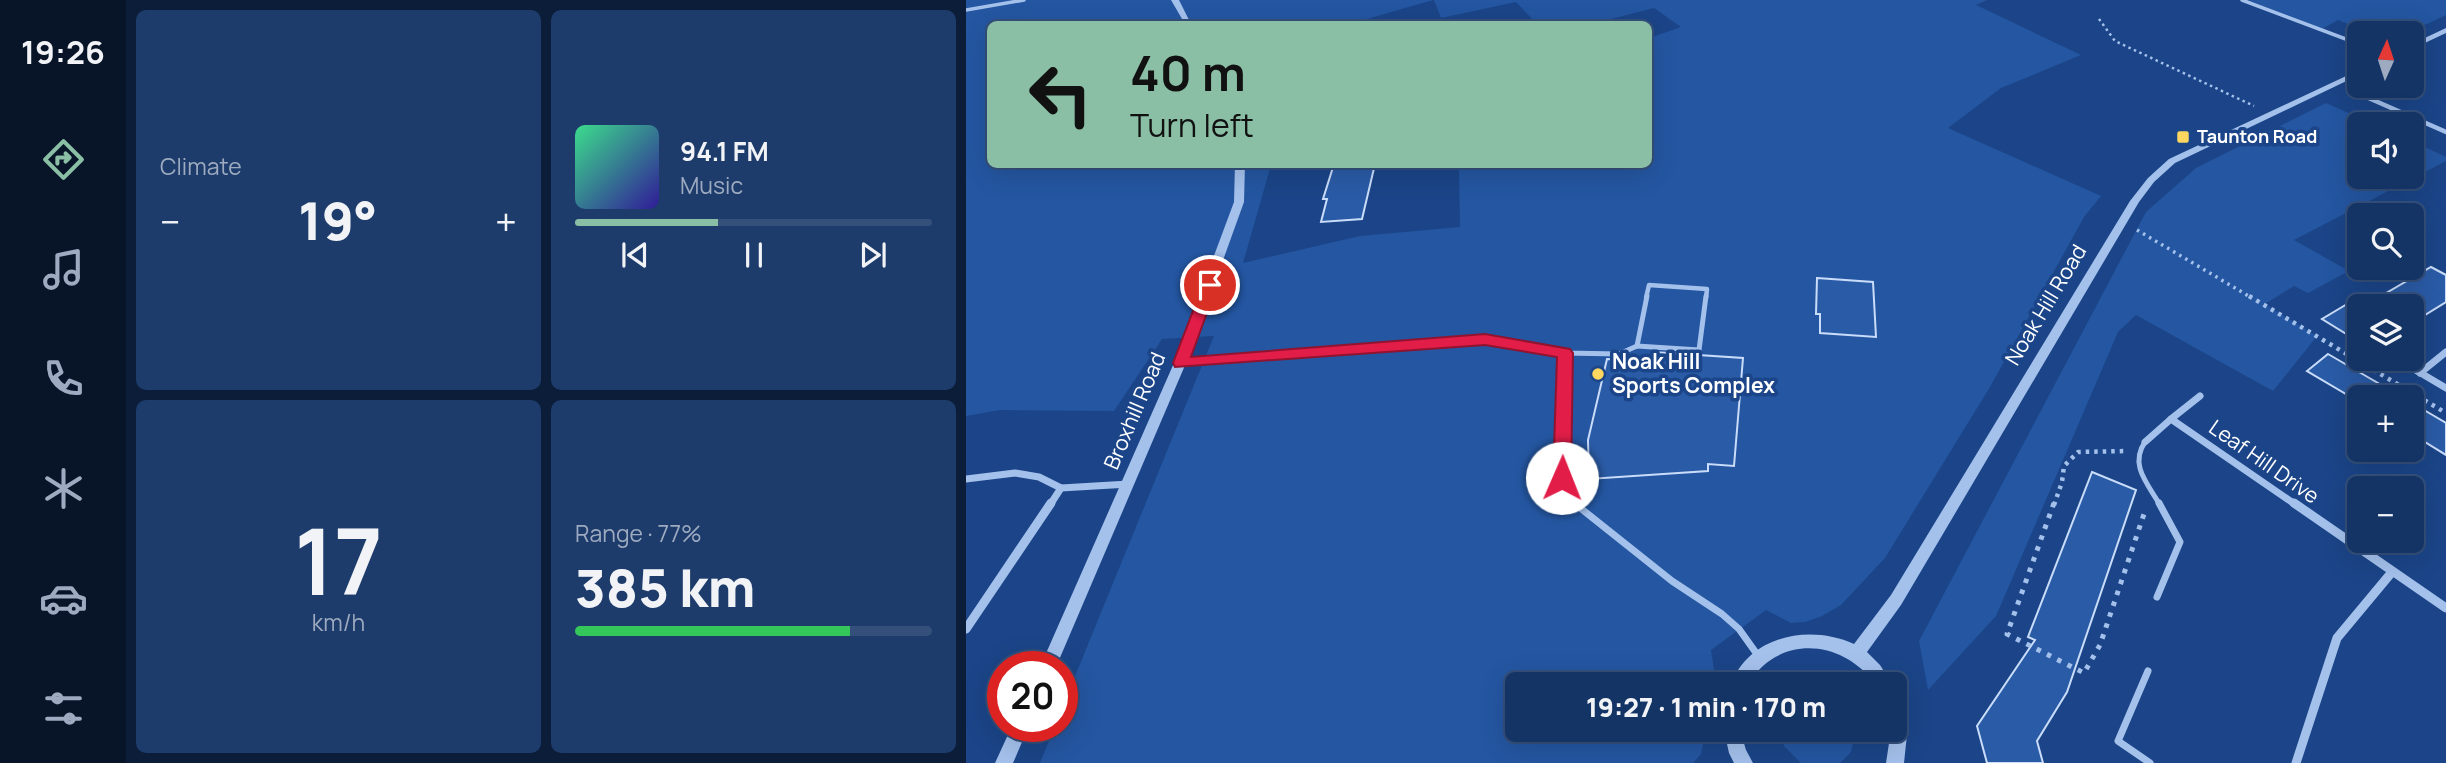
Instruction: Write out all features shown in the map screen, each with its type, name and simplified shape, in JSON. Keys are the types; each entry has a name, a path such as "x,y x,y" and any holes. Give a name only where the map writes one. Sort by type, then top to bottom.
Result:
{"street":[{"path":"1175,0 1186,21"},
{"path":"2424,41 2446,30"},
{"name":"Noak Hill Road","path":"1856,654 1896,600 2122,222 2151,180 2172,161 2347,78"},
{"path":"2369,98 2446,132"},
{"name":"Broxhill Road","path":"1055,651 1180,363 1239,202 1240,168"},
{"path":"2420,373 2446,352"},
{"path":"2417,371 2446,388"},
{"name":"Leaf Hill Drive","path":"2145,442 2200,396"},
{"name":"Leaf Hill Drive","path":"2171,419 2392,572 2445,605"},
{"path":"966,479 1033,473 1049,479 1061,488 1129,484"},
{"path":"966,629 1061,488"},
{"path":"2296,763 2337,638 2392,572"},
{"path":"1745,672 1759,657 1784,644 1811,640 1839,645 1856,654 1876,672"},
{"path":"1004,763 1014,742"},
{"path":"1735,742 1744,763"},
{"path":"1895,763 1898,742"}],"lane":[{"path":"966,10 1024,0"},
{"path":"2242,0 2347,39"},
{"path":"1180,363 1485,339 1565,353 1619,354 1637,346 1699,350 1707,289 1649,285 1637,346"},
{"path":"1565,353 1562,478 1565,494 1580,509 1672,581 1722,614 1739,629 1759,657"},
{"path":"2145,442 2138,452 2138,465 2180,542 2157,597"},
{"path":"2148,671 2118,741 2150,763"}],"path":[{"path":"2099,19 2115,41 2270,114"},
{"path":"2122,222 2347,352"},
{"path":"2378,371 2446,413"},
{"path":"2138,452 2078,452 2064,466 2062,482 2007,634 2084,673 2104,634 2152,489"}],"shaded area":[{"name":"Noak Hill Sports Complex","path":"966,0 1433,0 1360,21 987,21 987,168 1270,168 1243,263 1360,236 1460,227 1459,171 1456,168 1652,168 1652,37 1681,27 1654,8 1604,21 1534,21 1516,2 1441,18 1434,0 1987,0 1976,5 2081,55 2001,88 1948,128 2101,196 2084,217 1990,387 1885,558 1841,605 1822,616 1805,622 1791,623 1766,610 1711,650 1714,672 1505,672 1505,742 1704,742 1701,754 1693,763 1040,763 1049,742 1078,742 1078,669 1214,336 1162,339 1114,411 1000,410 966,416"},
{"path":"2248,0 2446,0 2446,15 2424,25 2424,21 2347,21 2347,23 2338,20 2322,29"},
{"path":"2326,103 2347,112 2347,189 2392,189 2365,203 2347,203 2347,212 2294,240 2347,272 2308,293 2294,286 2265,304 2317,336 2273,391 2136,315 2118,332 1996,616 1928,690 1919,641 2146,212 2196,168"},
{"path":"2424,147 2446,157 2446,161 2424,172"},
{"path":"1783,742 1853,742 1851,752 1840,763 1801,763"}],"building":[{"path":"1333,168 1374,168 1362,219 1321,222 1327,199 1323,199"},
{"path":"2431,267 2446,275 2446,302 2424,316 2424,294 2385,294 2409,280 2424,280 2424,271"},
{"path":"1817,278 1873,282 1876,337 1820,333 1820,314 1816,314"},
{"path":"2347,304 2347,334 2322,319"},
{"path":"1653,352 1743,358 1734,466 1708,464 1708,471 1589,479 1588,440 1607,359 1652,360"},
{"path":"2328,354 2347,365 2347,371 2357,371 2381,385 2347,385 2347,395 2307,371"},
{"path":"2424,410 2446,423 2446,455 2424,441"},
{"path":"2092,472 2136,490 2067,692 2037,741 2043,763 1987,763 1977,726 2035,640 2028,637"}],"place":[{"name":"Taunton Road","path":"2183,137"},
{"name":"Noak Hill Sports Complex","path":"1598,374"}],"route":[{"path":"1210,285 1180,363 1485,339 1565,353 1562,478"}]}
